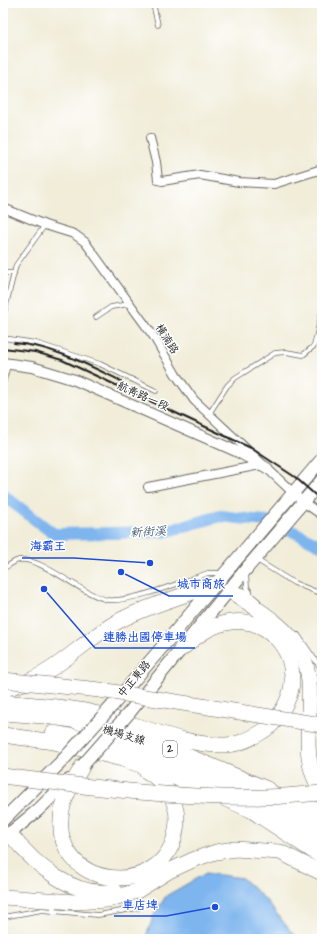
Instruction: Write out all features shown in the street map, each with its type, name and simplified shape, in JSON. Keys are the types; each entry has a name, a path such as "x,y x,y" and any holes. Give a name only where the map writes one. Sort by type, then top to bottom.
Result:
{"highway":[{"path":"3,689 32,680 51,670 125,617 221,582 278,625 301,652 309,688 308,748 312,772 322,792 265,797 204,796 132,792 3,776"},
{"path":"3,702 90,712 158,732 210,744 227,745 252,738 273,723 283,709 290,694 292,682 291,664 288,654 280,641 271,633 259,626 246,622 221,624 199,635 182,649"},
{"path":"3,680 100,690 322,725"},
{"name":"機場支線","path":"3,713 72,720 174,750 267,790 322,828"},
{"name":"機場支線","path":"3,725 81,738 135,752 184,768 248,794 322,841"},
{"path":"158,732 264,778 322,814"},
{"path":"3,735 54,742 165,773 251,810 322,857"},
{"path":"83,765 69,790 63,805 61,822 67,850 78,863 93,873 109,878 125,879 153,868 164,856 174,840 176,826 176,809 173,799 166,788 149,772 133,763"},
{"path":"5,833 39,865 60,879 84,889 106,892 128,888 160,876 195,859 216,852 235,849 280,852 322,873"},
{"path":"3,897 75,902 107,900 137,891 160,876"}],"main road":[{"name":"中正東路","path":"3,820 63,760 112,706 221,582 257,534 322,459"},
{"name":"中正東路","path":"5,833 38,810 83,765 130,713 182,649 221,582 251,564 322,480"}],"street":[{"path":"150,138 156,162 158,180 162,181 200,175 239,182 274,184 322,168"},
{"name":"橫湳路","path":"3,208 74,234 84,242 154,337 176,375 194,400 264,467 289,497 299,506 322,515"},
{"name":"航青路一段","path":"4,364 38,368 75,380 238,452 264,467"},
{"path":"148,487 264,467"}],"lane":[{"path":"148,3 154,8 158,25"},
{"path":"3,317 16,265 45,224"},
{"path":"3,273 14,273"},
{"path":"96,317 112,307 129,304"},
{"path":"209,414 227,386 235,378 275,353 286,352 303,355 314,346 322,311"},
{"path":"3,338 36,343 100,364 156,391"},
{"path":"3,350 4,364 8,369 3,384"},
{"path":"3,569 18,560 29,560 73,585 108,600 126,599 208,573 221,582 251,594 261,603"},
{"path":"251,594 246,579 251,564 322,594"},
{"path":"296,632 322,670"},
{"path":"3,917 42,910 98,915 138,908"}],"water":[{"path":"206,873 242,878 265,899 297,939 145,939 154,915 166,896"}],"waterway":[{"name":"新街溪","path":"3,495 54,534 164,532 220,516 274,522 322,546"}],"railway":[{"path":"14,343 56,352 82,362 121,381"},
{"path":"3,348 35,352 62,360 251,448 295,477 322,501"}],"place":[{"name":"海霸王","path":"150,563"},
{"name":"城市商旅","path":"121,572"},
{"name":"連勝出國停車場","path":"44,589"},
{"name":"車店埤","path":"215,907"}]}
